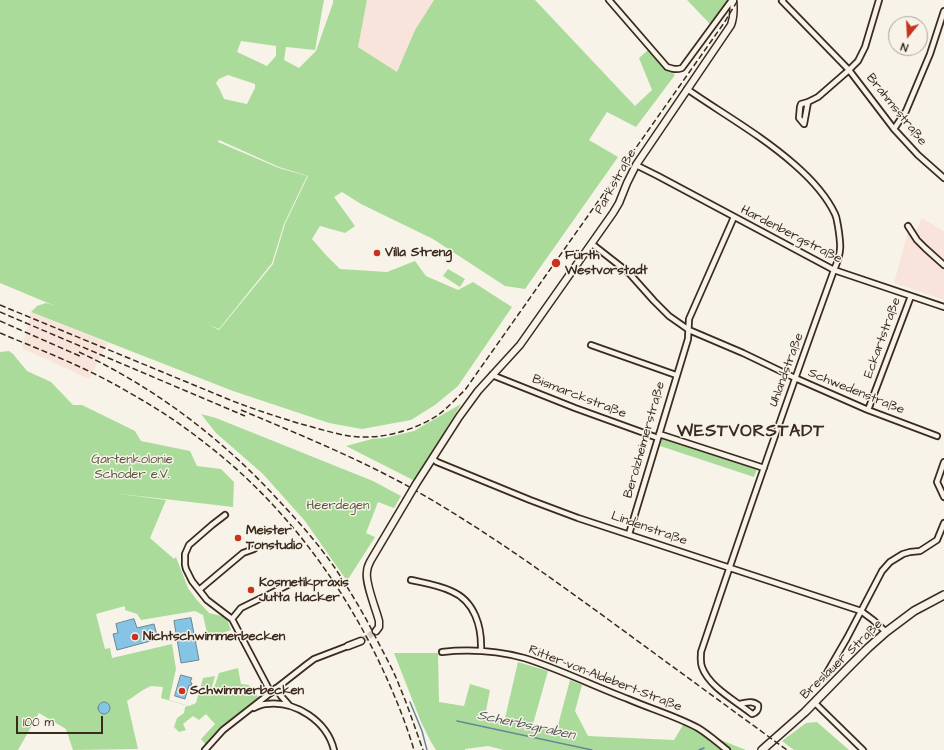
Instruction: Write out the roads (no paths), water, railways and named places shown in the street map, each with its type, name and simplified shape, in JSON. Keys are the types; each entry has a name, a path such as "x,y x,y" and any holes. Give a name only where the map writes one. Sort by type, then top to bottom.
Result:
{"main road":[{"name":"Breslauer Straße","path":"762,750 815,703 868,648 886,632 914,611 944,594"}],"street":[{"name":"Parkstraße","path":"609,0 667,66 672,69 682,68 732,0"},
{"name":"Parkstraße","path":"376,631 379,627 379,622 366,574 371,560 416,484 459,416 478,391 520,345 592,244 619,203 636,165 731,25 734,8 732,0"},
{"name":"Brahmsstraße","path":"783,0 782,1 849,70 894,129 918,155 944,178"},
{"path":"808,102 818,97 858,61 865,47 879,0"},
{"path":"894,129 906,111 930,54 944,11"},
{"name":"Uhlandstraße","path":"687,89 763,139 802,171 822,192 836,215 841,241 839,257 795,378 701,652 700,660 702,667 711,682 723,693 740,704"},
{"name":"Hardenbergstraße","path":"636,165 834,270 944,307"},
{"name":"Berolzheimerstraße","path":"629,534 688,339 690,320 734,217"},
{"path":"908,226 917,240 944,265"},
{"name":"Schwedenstraße","path":"592,244 628,273 669,316 689,330 868,410 937,436"},
{"name":"Eckartstraße","path":"868,410 911,296"},
{"name":"Berolzheimerstraße","path":"591,345 676,375"},
{"name":"Bismarckstraße","path":"492,375 575,408 659,436 764,468"},
{"name":"Lindenstraße","path":"433,459 437,462 530,500 578,518 861,611 886,632"},
{"path":"944,462 937,482 944,497"},
{"path":"224,515 189,545 186,550 185,557 186,569 199,590 208,600 232,619 270,692"},
{"path":"825,676 882,571 891,562 903,554 920,551 937,540 944,522"},
{"path":"199,590 243,553 254,549"},
{"path":"411,580 451,591 466,602 476,616 482,640 481,651"},
{"path":"232,619 241,608 288,585"},
{"path":"205,750 223,730 314,659 361,641"},
{"name":"Ritter-von-Aldebert-Straße","path":"442,652 481,651 522,658 545,665 699,728 727,750"},
{"path":"276,688 289,706"},
{"path":"815,703 863,750"},
{"path":"250,709 264,704 276,704 289,706 304,712 318,722 323,728 334,750"}],"water":[{"path":"191,618 199,660 181,663 174,621"},
{"name":"Nichtschwimmerbecken","path":"134,619 137,628 154,624 158,639 117,650 113,634 118,633 116,624"},
{"name":"Schwimmerbecken","path":"181,675 192,678 190,682 192,683 191,686 189,685 185,699 175,696"},
{"path":"104,702 108,704 110,708 108,712 104,714 100,712 98,708 100,704"}],"waterway":[{"path":"410,702 422,731 427,750"},
{"name":"Scherbsgraben","path":"457,721 592,750"},
{"name":"Scherbsgraben","path":"699,750 704,748"}],"tunnel":[{"path":"361,641 376,631"}],"railway":[{"path":"0,305 233,401 301,424 334,433 358,437 375,437 413,428 438,415 465,390 724,23 738,0"},
{"path":"0,312 245,416"},
{"path":"0,321 82,357"},
{"path":"0,333 49,353 113,383 148,404 177,422 205,443 260,491 308,546 349,606 367,637 383,670 404,720 414,750"},
{"path":"79,352 135,382 188,417 236,458 302,526 335,568 367,620 397,679 423,750"},
{"path":"241,410 324,445 364,464 404,484 457,515 559,584 787,750"}],"place":[{"name":"Villa Streng","path":"377,253"},
{"name":"Fürth Westvorstadt","path":"556,263"},
{"name":"Meister Tonstudio","path":"238,538"},
{"name":"Kosmetikpraxis Jutta Hacker","path":"251,590"},
{"name":"Nichtschwimmerbecken","path":"135,637"},
{"name":"Schwimmerbecken","path":"182,691"}],"district":[{"name":"WESTVORSTADT","path":"751,432"}],"park label":[{"name":"Gartenkolonie Schoder e.V.","path":"132,468"},
{"name":"Heerdegen","path":"338,506"}]}
